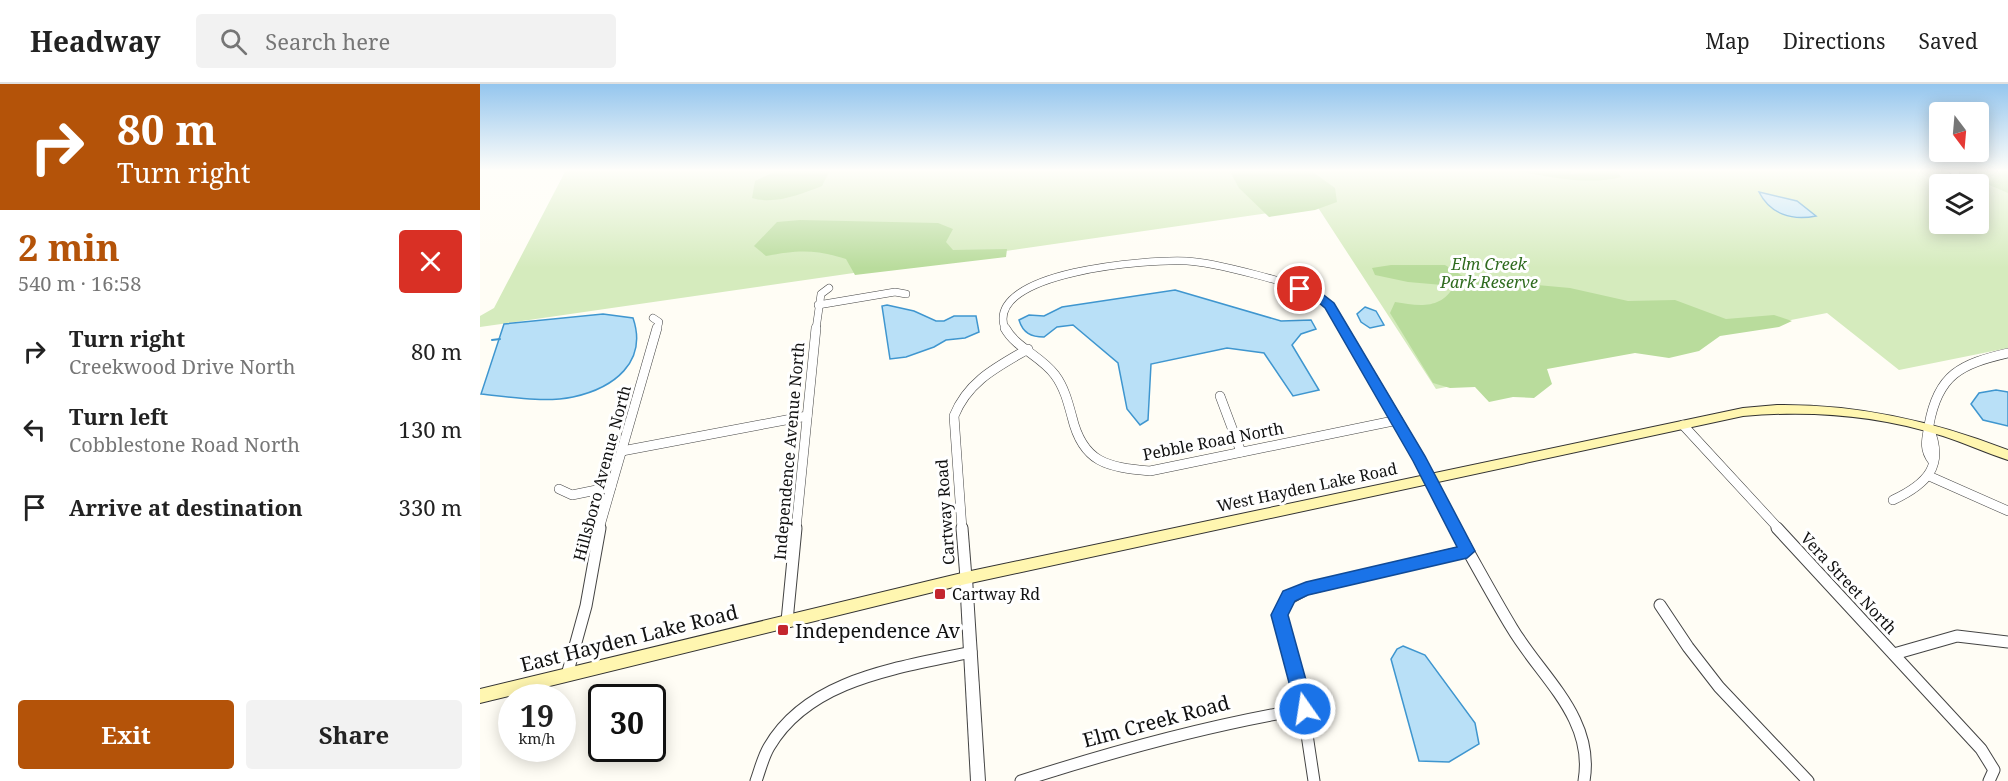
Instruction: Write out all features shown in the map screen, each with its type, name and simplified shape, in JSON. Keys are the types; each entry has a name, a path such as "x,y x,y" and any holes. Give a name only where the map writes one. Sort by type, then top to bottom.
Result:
{"main road":[{"name":"West Hayden Lake Road","path":"787,621 966,578 1743,412 1795,408 1857,413 1929,428 2008,455"},
{"name":"East Hayden Lake Road","path":"480,696 787,621"}],"street":[{"name":"Pebble Road North","path":"1398,420 1149,471 1125,470 1103,463 1085,450 1078,437 1068,394 1058,377 1046,363 1008,335 1002,317 1011,299 1028,287 1062,277 1188,261 1317,296 1330,306 1398,420 1428,480 1513,630 1569,706 1581,734 1587,764 1584,781"},
{"name":"Independence Avenue North","path":"787,621 818,305 821,294 829,288"},
{"path":"818,305 895,292 906,294"},
{"name":"Hillsboro Avenue North","path":"567,675 586,606 592,554 659,322 653,318"},
{"name":"Cartway Road","path":"978,781 954,416 957,406 969,387 981,377 1028,349"},
{"path":"1893,500 1915,489 1929,476 1932,460 1926,453 1924,441 1929,428 1933,399 1948,376 1974,362 2008,353"},
{"path":"1220,396 1241,452"},
{"path":"622,451 807,416"},
{"name":"Vera Street North","path":"1683,425 1894,654 1990,763 1994,770 1989,781"},
{"path":"1929,476 2008,511"},
{"path":"559,489 572,495 611,487"},
{"path":"1314,781 1308,761 1305,709 1280,615 1289,596 1306,589 1467,551"},
{"path":"1660,605 1675,630 1720,688 1788,756 1808,781"},
{"path":"1894,654 1957,636 2008,642"},
{"path":"756,781 768,748 782,729 817,697 857,679 971,652"},
{"name":"Elm Creek Road","path":"1021,781 1120,750 1253,716 1305,709"}],"green space":[{"name":"Elm Creek Park Reserve","path":"549,203 1929,203 1929,234 1989,234 1989,203 2008,203 2008,348 1899,370 1827,313 1436,389 1317,206 480,327 480,316 494,308"},
{"path":"1254,203 1336,203 1315,210 1269,217"},
{"path":"800,220 938,223 953,229 946,242 953,250 1007,249 1006,257 855,275 846,259 825,253 806,252 766,256 754,246 777,222"},
{"path":"1391,265 1445,265 1469,280 1515,278 1537,285 1570,288 1628,301 1675,300 1726,319 1774,315 1792,321 1779,327 1720,336 1699,351 1669,358 1635,353 1547,369 1552,384 1534,398 1513,397 1489,402 1475,387 1450,388 1433,383 1390,313 1395,302 1412,305 1436,303 1449,294 1454,286 1408,282 1375,275 1372,268"}],"water":[{"path":"1766,203 1799,203 1816,216 1790,216"},
{"path":"1175,290 1281,321 1311,320 1316,329 1301,334 1292,345 1319,390 1293,396 1264,353 1227,348 1151,364 1148,420 1140,425 1127,409 1118,363 1073,325 1057,327 1044,337 1039,337 1025,331 1019,320 1029,315 1044,316 1062,307"},
{"path":"882,306 914,311 936,321 944,321 954,316 976,316 979,332 965,338 946,340 906,357 890,359"},
{"path":"1365,307 1376,311 1384,325 1370,328 1361,322 1357,314"},
{"path":"603,314 633,318 636,334 636,348 631,360 614,380 588,393 562,399 527,399 481,394 504,324"},
{"path":"1996,390 2008,392 2008,426 1983,420 1971,404 1979,393"},
{"path":"1403,646 1425,655 1475,723 1479,744 1449,762 1419,761 1391,659 1397,649"}],"waterway":[{"path":"492,340 500,339"}],"place":[{"name":"Cartway Rd","path":"940,594"},
{"name":"Independence Av","path":"783,630"}],"route":[{"path":"1300,289 1317,296 1330,306 1398,420 1467,551 1306,589 1289,596 1280,615 1282,631 1297,675 1305,709"}]}
